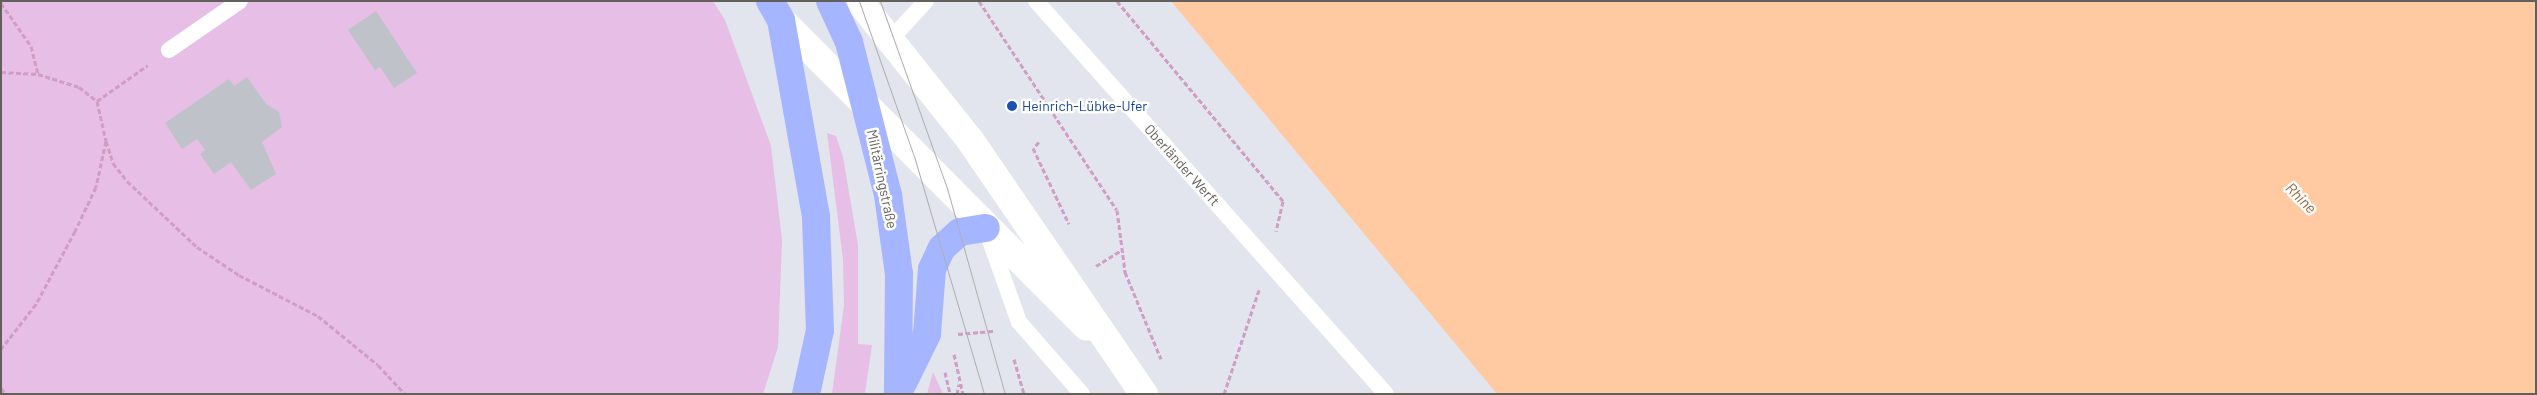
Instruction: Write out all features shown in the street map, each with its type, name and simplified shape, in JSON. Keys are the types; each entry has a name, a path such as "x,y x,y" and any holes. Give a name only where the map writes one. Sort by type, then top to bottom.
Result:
{"main road":[{"name":"Militärringstraße","path":"830,1 849,42 888,194 899,274 898,394"},
{"path":"859,1 892,38 1071,282 1107,345 1144,394"},
{"path":"776,10 866,108 1107,345"},
{"path":"776,10 816,217 820,330 806,394"},
{"path":"898,394 927,334 932,269 942,248 960,232 986,228"}],"lane":[{"path":"169,50 240,1"},
{"path":"892,38 926,1"},
{"name":"Oberländer Werft","path":"1036,1 1386,394"},
{"path":"986,228 1019,322 1082,394"}],"path":[{"path":"980,1 1117,210 1126,272 1164,368"},
{"path":"1117,1 1283,201 1269,261 1224,394"},
{"path":"1,3 31,46 38,74"},
{"path":"97,101 169,50"},
{"path":"1,72 38,74 79,87 97,101 113,163 127,181 197,247 239,275 318,316 405,394"},
{"path":"1,349 36,304 75,231 96,187 106,141"},
{"path":"1039,142 1033,148 1070,227"},
{"path":"1091,258 1096,266"},
{"path":"951,335 1005,330"},
{"path":"953,345 963,394"},
{"path":"1010,348 1024,394"},
{"path":"956,394 960,383"},
{"path":"1,388 6,394"}],"shaded area":[{"path":"1,1 713,1 725,20 771,146 782,240 778,347 763,394 1,394"},
{"path":"827,133 836,136 843,157 858,245 858,344 872,345 865,394 832,394 844,305 843,259"},
{"path":"933,372 943,394 927,394"}],"water":[{"name":"Rhine","path":"1171,1 2536,1 2536,394 1497,394"}],"building":[{"path":"376,11 417,73 394,88 380,67 375,70 348,30"},
{"path":"247,77 266,104 279,112 282,127 262,142 276,174 251,190 231,162 214,174 200,154 205,150 197,139 182,149 165,123 229,79 234,86"}],"tram line":[{"path":"859,1 914,156 984,394"},
{"path":"880,1 947,188 1005,394"}],"place":[{"name":"Heinrich-Lübke-Ufer","path":"1012,106"}]}
